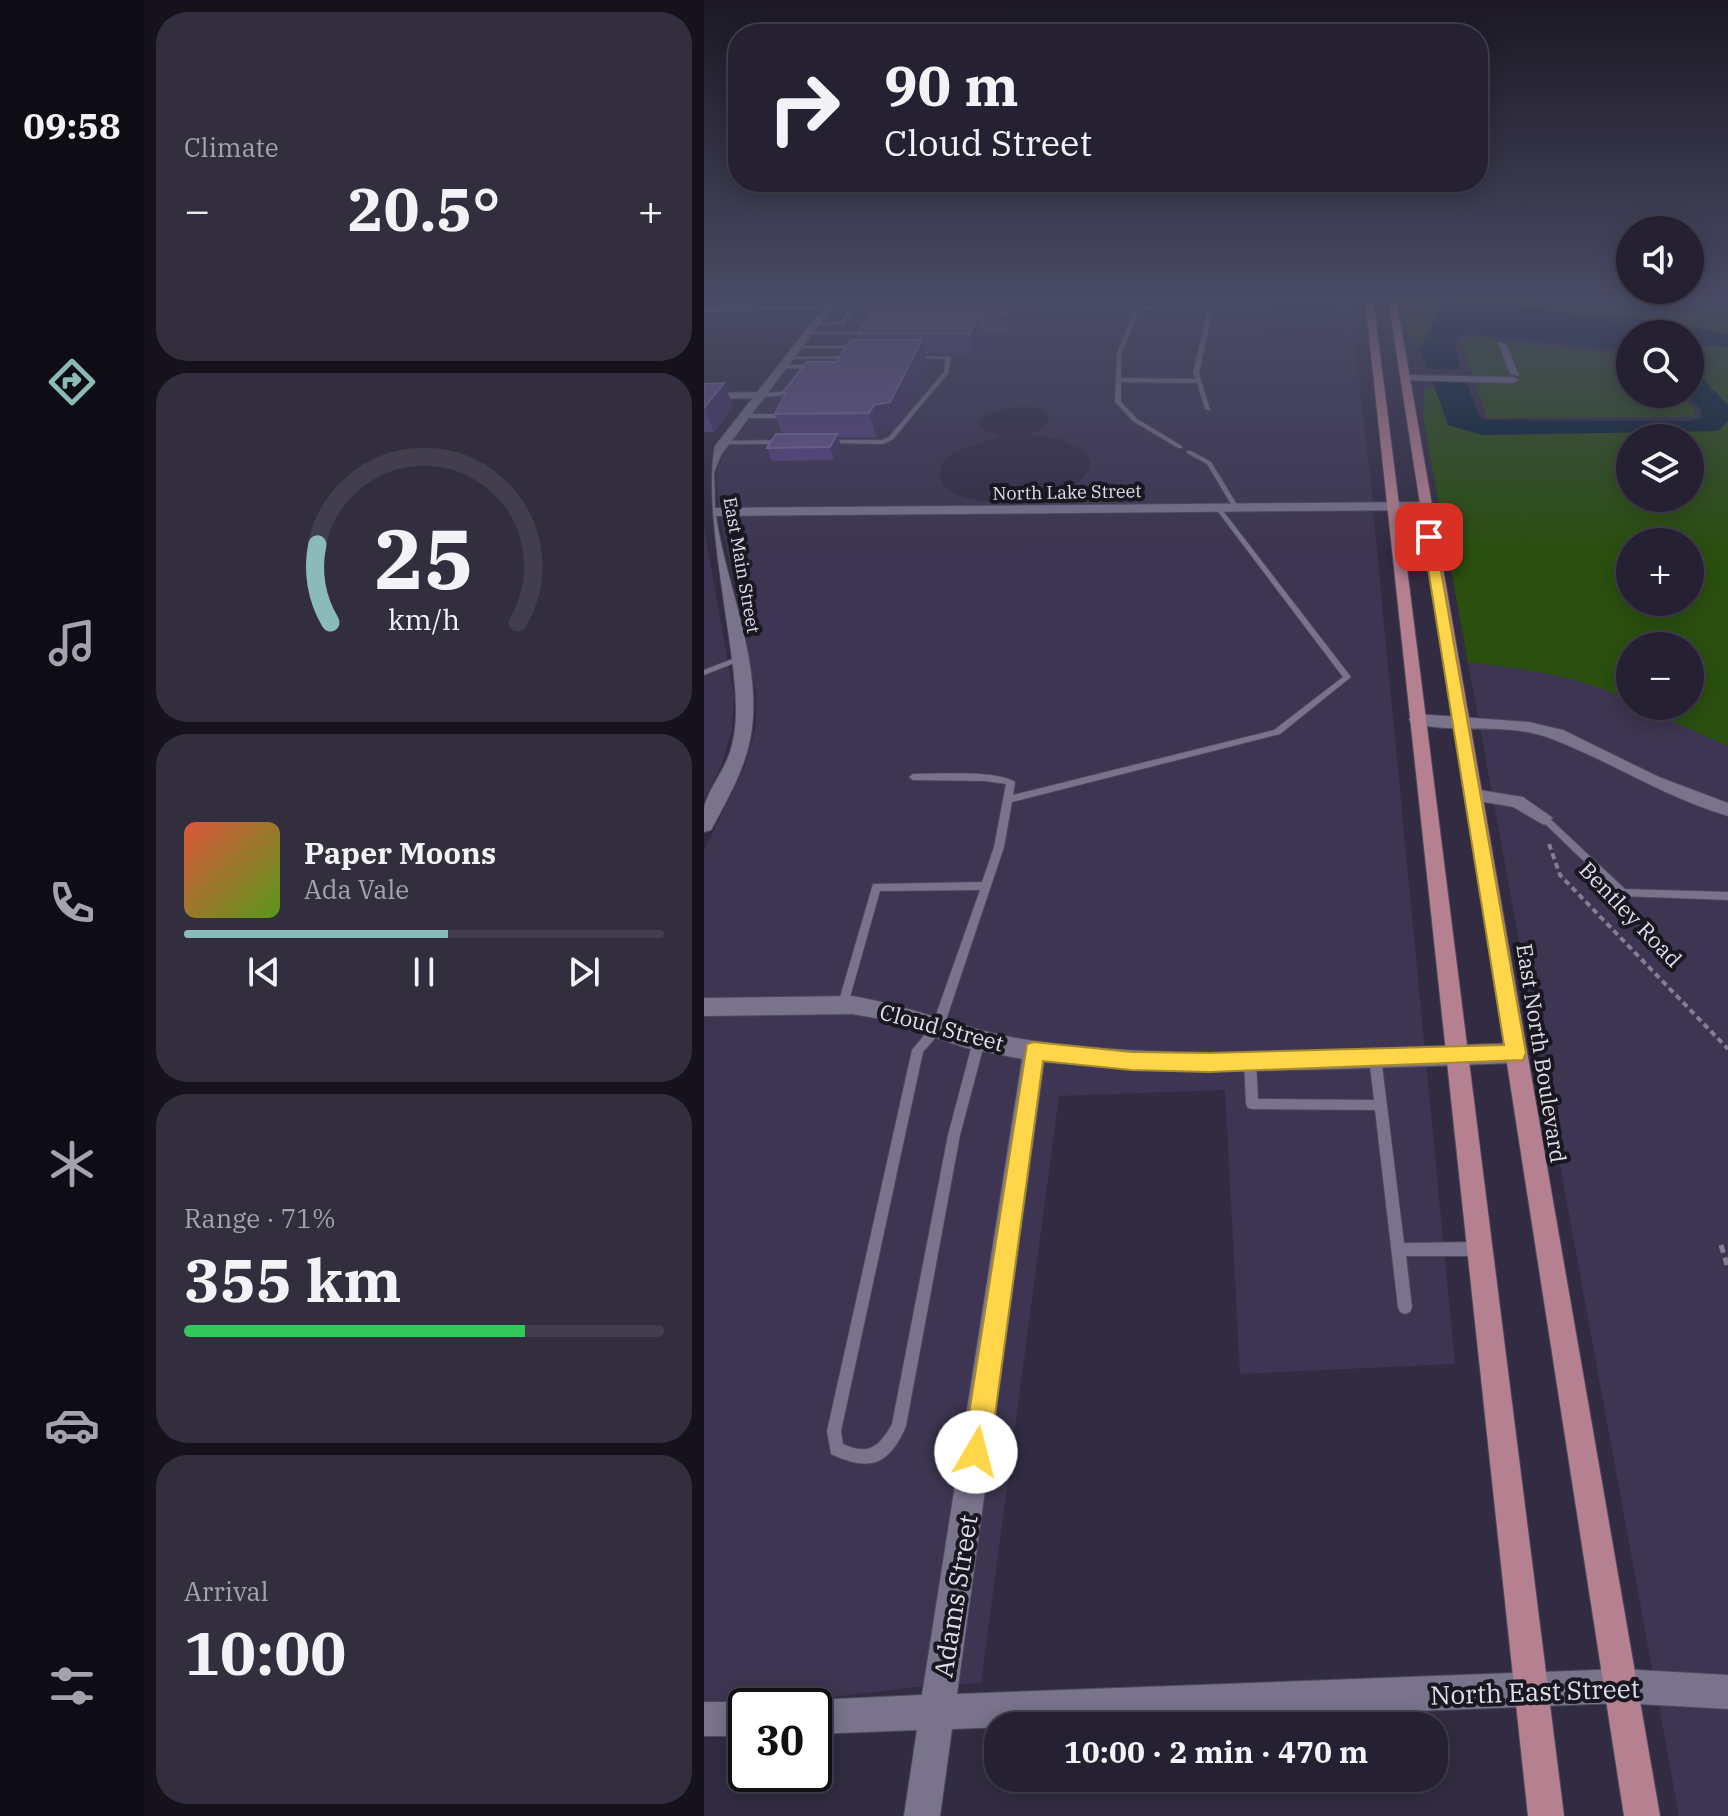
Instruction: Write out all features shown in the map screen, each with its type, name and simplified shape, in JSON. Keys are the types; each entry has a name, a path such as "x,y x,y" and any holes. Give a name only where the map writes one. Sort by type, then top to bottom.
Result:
{"main road":[{"path":"1377,383 1546,1816"},
{"name":"East North Boulevard","path":"1404,383 1642,1816"}],"street":[{"name":"East Main Street","path":"704,825 733,766 744,728 745,695 707,512 707,474 723,443 770,383"},
{"path":"704,396 761,395"},
{"name":"North Lake Street","path":"707,512 1424,506"},
{"path":"1417,719 1460,721 1557,734 1641,776 1728,810"},
{"path":"1473,795 1517,801 1544,818"},
{"name":"Cloud Street","path":"704,1007 843,1004 881,1010 979,1041 1034,1051 1131,1061 1250,1061 1516,1053"},
{"name":"Adams Street","path":"922,1816 1034,1051"},
{"name":"North East Street","path":"832,1717 1621,1686 1728,1692"},
{"path":"704,1719 728,1719"}],"lane":[{"path":"826,442 883,442 891,438 937,383"},
{"path":"1118,383 1118,402 1135,420 1180,447"},
{"path":"1199,383 1208,409"},
{"path":"744,416 777,416 799,386"},
{"path":"761,395 792,395"},
{"path":"723,443 797,442"},
{"path":"1189,452 1209,463 1236,508"},
{"path":"1010,799 1277,732 1347,677 1218,508"},
{"path":"704,673 738,660"},
{"path":"913,777 985,778 1011,782 1010,799 985,886 937,1029 918,1050 834,1431 836,1449 853,1458 873,1457 890,1446 899,1426 954,1135 979,1041"},
{"path":"1544,818 1623,893 1728,896"},
{"path":"843,1004 876,887 985,886"},
{"path":"1375,1057 1405,1307"},
{"path":"1250,1061 1252,1104 1381,1105"},
{"path":"1398,1250 1478,1249"}],"path":[{"name":"Bentley Road","path":"1544,818 1560,875 1728,1049"},
{"path":"1721,1245 1728,1268"}],"shaded area":[{"path":"776,383 1359,383 1373,502 719,509 716,474 726,448","holes":["1028,407 1040,409 1050,418 1044,428 1028,434 1060,439 1086,453 1090,463 1087,473 1077,483 1034,500 1007,503 980,501 958,495 944,486 939,476 942,463 953,452 1001,436 983,430 978,423 981,418 1005,408"]},
{"path":"1373,509 1455,1364 1240,1374 1225,1090 1059,1096 981,1683 832,1697 832,1688 728,1688 728,1710 704,1713 704,851 745,765 756,726 756,692 720,516"},
{"path":"704,527 734,696 732,729 721,766 704,801"},
{"path":"1468,662 1543,671 1606,689 1616,694 1616,720 1670,720 1728,746 1728,1816 1679,1816"}],"green space":[{"path":"1475,383 1616,383 1616,408 1693,408 1695,417 1487,418"},
{"path":"1707,383 1728,383 1728,405"},
{"path":"1424,387 1435,388 1449,424 1483,435 1616,433 1616,512 1704,512 1704,431 1718,431 1728,421 1728,746 1670,720 1704,720 1704,632 1616,632 1616,694 1571,679 1468,662 1423,417"}],"water":[{"path":"1433,383 1467,383 1479,415 1484,420 1690,421 1702,417 1699,408 1704,408 1704,383 1707,383 1728,405 1728,421 1718,431 1704,431 1704,424 1616,424 1616,433 1482,435 1448,425"}],"building":[{"path":"724,383 704,408 704,384"},
{"path":"790,383 900,383 890,402 874,405 869,413 775,414 786,393 782,393"},
{"path":"776,434 837,434 830,447 767,448"}],"route":[{"path":"976,1452 1034,1051 1131,1061 1209,1062 1516,1053 1429,537"}]}
